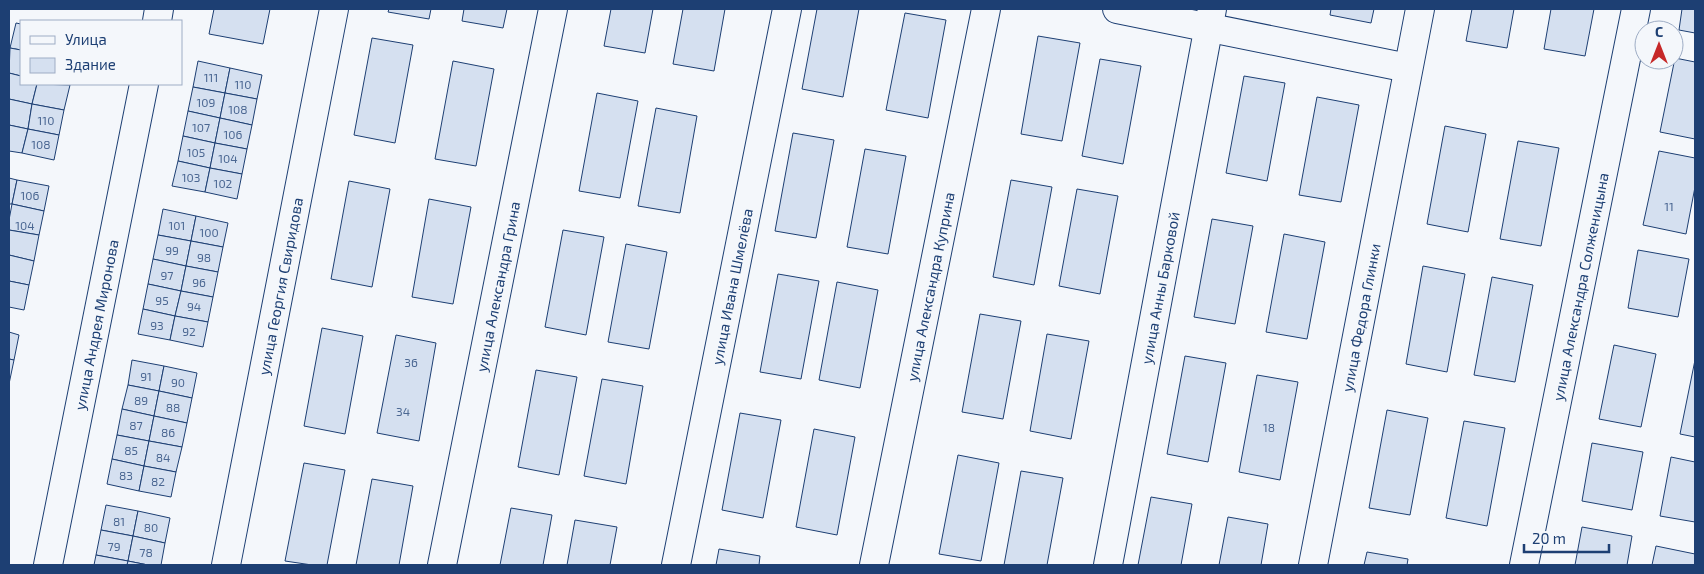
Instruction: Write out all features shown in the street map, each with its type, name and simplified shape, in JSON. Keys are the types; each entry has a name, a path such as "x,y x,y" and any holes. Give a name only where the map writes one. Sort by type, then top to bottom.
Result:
{"street":[{"name":"улица Георгия Свиридова","path":"226,565 334,9"},
{"name":"улица Александра Грина","path":"442,565 553,9"},
{"name":"улица Ивана Шмелёва","path":"676,565 788,9"},
{"name":"улица Александра Куприна","path":"874,565 986,9"},
{"path":"1116,9 1210,18 1408,68"},
{"name":"улица Федора Глинки","path":"1313,565 1420,9"},
{"name":"улица Александра Солженицына","path":"1524,565 1636,9"},
{"name":"улица Анны Барковой","path":"1108,565 1210,18"},
{"name":"улица Андрея Миронова","path":"48,565 144,85"}],"building":[{"path":"214,9 270,9 263,44 209,34"},
{"path":"389,9 431,9 429,19 388,12"},
{"path":"464,9 507,9 503,28 462,21"},
{"path":"611,9 653,9 645,53 604,46"},
{"path":"683,9 725,9 714,71 673,64"},
{"path":"817,9 859,9 843,97 802,89"},
{"path":"1331,9 1374,9 1371,23 1330,15"},
{"path":"1472,9 1514,9 1507,48 1466,41"},
{"path":"1551,9 1594,9 1585,56 1544,49"},
{"path":"1682,9 1695,9 1695,33 1684,31 1684,20 1680,20"},
{"path":"905,13 946,20 928,118 886,110"},
{"path":"16,23 20,24 20,50 10,48"},
{"path":"1038,36 1080,43 1062,141 1021,134"},
{"path":"372,38 413,45 395,143 354,135"},
{"path":"10,48 20,50 20,76 9,73"},
{"path":"1100,59 1141,66 1123,164 1082,156"},
{"path":"1684,60 1695,62 1695,139 1660,132 1673,70 1684,70"},
{"path":"198,61 230,68 225,93 193,87"},
{"path":"453,61 494,69 476,166 435,159"},
{"path":"230,68 262,75 257,99 225,93"},
{"path":"9,73 20,76 20,85 37,85 32,104 9,99"},
{"path":"1244,76 1285,83 1267,181 1226,173"},
{"path":"37,85 70,85 64,110 32,104"},
{"path":"193,87 225,93 220,118 188,111"},
{"path":"225,93 257,99 252,125 220,118"},
{"path":"597,93 638,101 620,198 579,191"},
{"path":"1317,97 1359,105 1341,202 1299,195"},
{"path":"9,99 32,104 28,129 9,125"},
{"path":"32,104 64,110 59,135 28,129"},
{"path":"656,108 697,116 680,213 638,206"},
{"path":"188,111 220,118 215,143 183,136"},
{"path":"220,118 252,125 247,149 215,143"},
{"path":"9,125 28,129 22,153 9,151"},
{"path":"1445,126 1486,134 1468,232 1427,224"},
{"path":"28,129 59,135 54,160 22,153"},
{"path":"793,133 834,140 816,238 775,231"},
{"path":"183,136 215,143 210,168 178,161"},
{"path":"1518,141 1559,148 1541,246 1500,239"},
{"path":"215,143 247,149 242,174 210,168"},
{"path":"865,149 906,156 888,254 847,247"},
{"path":"1659,151 1695,158 1695,187 1686,234 1643,225"},
{"path":"178,161 210,168 205,192 172,186"},
{"path":"210,168 242,174 237,199 205,192"},
{"path":"9,178 17,180 12,204 9,204"},
{"path":"17,180 49,186 44,211 12,204"},
{"path":"1011,180 1052,187 1034,285 993,277"},
{"path":"349,181 390,189 372,287 331,279"},
{"path":"1077,189 1118,196 1100,294 1059,286"},
{"path":"429,199 471,207 453,304 412,297"},
{"path":"12,204 44,211 39,235 9,230"},
{"path":"163,209 196,216 191,241 158,235"},
{"path":"196,216 228,223 223,247 191,241"},
{"path":"1212,219 1253,226 1235,324 1194,317"},
{"path":"9,230 39,235 34,261 9,255"},
{"path":"563,230 604,237 586,335 545,327"},
{"path":"1284,234 1325,242 1307,339 1266,332"},
{"path":"158,235 191,241 186,266 153,259"},
{"path":"191,241 223,247 218,272 186,266"},
{"path":"626,244 667,252 649,349 608,342"},
{"path":"1638,250 1689,259 1678,317 1628,308"},
{"path":"9,255 34,261 29,285 9,281"},
{"path":"153,259 186,266 181,291 148,284"},
{"path":"186,266 218,272 213,297 181,291"},
{"path":"1423,266 1465,274 1447,372 1406,364"},
{"path":"778,274 819,281 801,379 760,372"},
{"path":"1492,277 1533,285 1515,382 1474,375"},
{"path":"9,281 29,285 24,310 9,307"},
{"path":"837,282 878,290 860,388 819,380"},
{"path":"148,284 181,291 175,316 143,309"},
{"path":"181,291 213,297 208,322 175,316"},
{"path":"143,309 175,316 170,340 138,334"},
{"path":"980,314 1021,321 1003,419 962,412"},
{"path":"175,316 208,322 203,347 170,340"},
{"path":"322,328 363,336 345,434 304,426"},
{"path":"9,332 19,335 14,360 9,359"},
{"path":"1047,334 1089,341 1071,439 1030,431"},
{"path":"396,335 436,343 419,441 377,433"},
{"path":"1614,345 1656,354 1641,427 1599,419"},
{"path":"1185,356 1226,363 1208,462 1167,454"},
{"path":"9,359 14,360 9,384"},
{"path":"132,360 164,366 159,391 128,385"},
{"path":"1695,360 1695,437 1680,434"},
{"path":"164,366 197,373 192,398 159,391"},
{"path":"536,370 577,377 559,475 518,467"},
{"path":"1257,375 1298,382 1280,480 1239,472"},
{"path":"602,379 643,386 626,484 584,476"},
{"path":"128,385 159,391 154,416 122,409"},
{"path":"159,391 192,398 187,423 154,416"},
{"path":"122,409 154,416 149,441 117,435"},
{"path":"1387,410 1428,418 1410,515 1369,508"},
{"path":"740,413 781,420 763,518 722,510"},
{"path":"154,416 187,423 182,447 149,441"},
{"path":"1464,421 1505,428 1487,526 1446,518"},
{"path":"814,429 855,437 837,535 796,527"},
{"path":"117,435 149,441 144,466 112,459"},
{"path":"149,441 182,447 176,472 144,466"},
{"path":"1592,443 1643,452 1632,510 1582,501"},
{"path":"958,455 999,463 981,561 939,554"},
{"path":"1671,457 1695,462 1695,522 1660,516"},
{"path":"112,459 144,466 139,491 107,484"},
{"path":"304,463 345,470 327,565 285,561"},
{"path":"144,466 176,472 171,497 139,491"},
{"path":"1021,471 1063,478 1047,565 1004,565"},
{"path":"372,479 413,486 399,565 356,565"},
{"path":"1151,497 1192,504 1181,565 1138,565"},
{"path":"106,505 138,511 133,536 101,530"},
{"path":"511,508 552,515 543,565 500,565"},
{"path":"138,511 170,518 165,543 133,536"},
{"path":"1228,517 1268,524 1261,565 1219,565"},
{"path":"575,520 617,527 610,565 567,565"},
{"path":"1582,527 1632,536 1627,565 1575,565"},
{"path":"101,530 133,536 128,561 96,555"},
{"path":"133,536 165,543 161,565 148,565 128,561"},
{"path":"1656,546 1695,554 1695,565 1652,565"},
{"path":"719,549 760,556 759,565 716,565"},
{"path":"1367,552 1408,559 1407,565 1364,565"},
{"path":"96,555 128,561 127,565 94,565"},
{"path":"128,561 148,565 127,565"}]}
